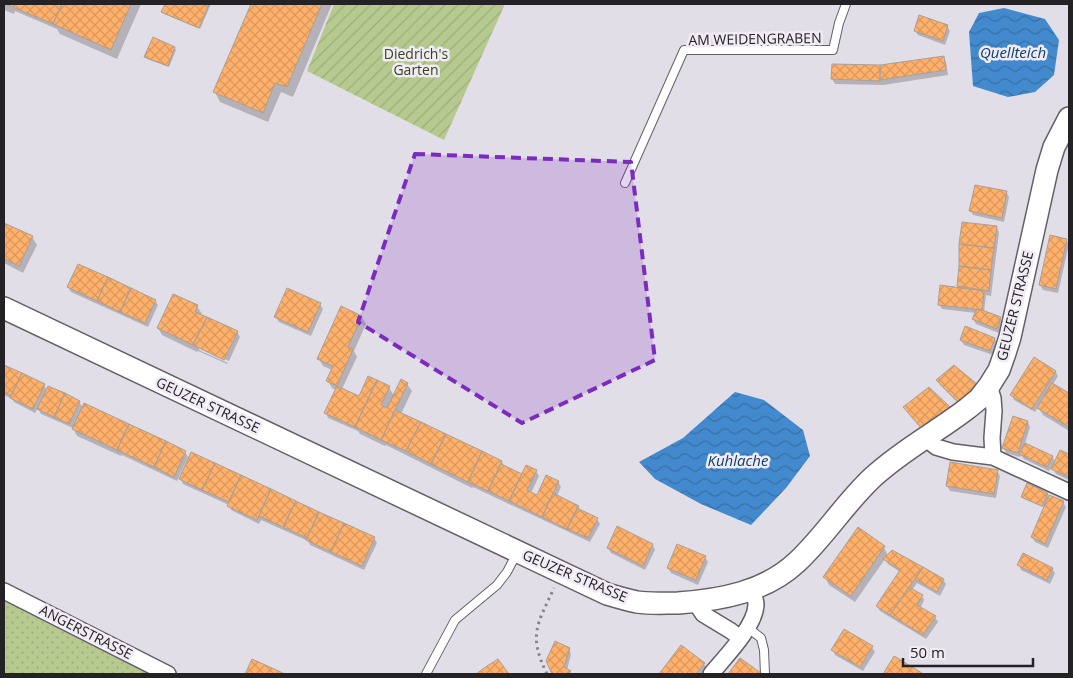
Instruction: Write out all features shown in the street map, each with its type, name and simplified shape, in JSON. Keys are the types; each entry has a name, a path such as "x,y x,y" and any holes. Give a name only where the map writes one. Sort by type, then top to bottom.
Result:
{"main road":[{"name":"GEUZER STRASSE","path":"4,308 608,594 635,602 650,604 695,602 719,598 752,590 785,572 817,541 872,478 890,462 956,418 979,399 989,386 999,370 1010,337 1054,146 1068,122"}],"street":[{"path":"989,386 993,398 994,411 993,457"},
{"path":"925,438 936,447 953,452 993,457 1069,492"},
{"path":"711,674 744,633 754,617 756,604 752,590"},
{"name":"ANGERSTRASSE","path":"4,591 168,674"},
{"path":"695,602 703,614 731,631 744,633"}],"lane":[{"name":"AM WEIDENGRABEN","path":"625,183 684,50 833,50 839,23 846,4"},
{"path":"426,674 455,620 497,585 507,572 518,551"},
{"path":"744,633 761,638 764,650 765,674"}],"path":[{"path":"547,674 539,658 536,642 538,624 562,572"}],"highlighted area":[{"path":"415,154 631,162 655,360 522,423 358,322"}],"green space":[{"name":"Diedrich's Garten","path":"334,4 505,4 444,140 307,71"},
{"path":"4,599 152,674 4,674"}],"water":[{"name":"Quellteich","path":"1004,8 1045,19 1059,40 1054,75 1035,92 1008,97 973,86 969,32 979,13"},
{"name":"Kuhlache","path":"735,392 764,400 803,430 810,456 786,488 751,525 701,504 655,479 639,462 683,438"}],"building":[{"path":"9,4 62,4 53,24"},
{"path":"62,4 131,4 111,50 53,24"},
{"path":"165,4 209,4 199,28 161,12"},
{"path":"251,4 322,4 287,87 275,83 263,113 213,92"},
{"path":"919,15 948,25 943,41 914,31"},
{"path":"153,37 175,47 168,66 144,57"},
{"path":"944,56 946,70 880,80 880,65"},
{"path":"832,64 880,65 880,81 831,79"},
{"path":"975,185 1007,191 1002,218 969,211"},
{"path":"962,222 997,226 994,248 959,244"},
{"path":"4,223 33,236 19,266 4,259"},
{"path":"1050,235 1067,239 1056,289 1039,285"},
{"path":"959,244 994,248 991,270 959,266"},
{"path":"78,264 108,277 97,301 67,287"},
{"path":"959,266 991,270 989,291 957,286"},
{"path":"108,277 131,288 120,312 97,301"},
{"path":"940,285 984,291 982,310 938,305"},
{"path":"131,288 156,300 145,323 120,312"},
{"path":"287,288 321,303 308,332 274,317"},
{"path":"173,294 198,305 195,312 207,317 193,345 157,328"},
{"path":"341,306 362,316 348,347 353,349 337,386 326,381 333,366 317,359"},
{"path":"977,309 1001,317 997,329 972,319"},
{"path":"207,317 238,331 224,360 193,345"},
{"path":"965,326 995,338 990,351 960,340"},
{"path":"1034,357 1056,371 1032,409 1010,395"},
{"path":"4,365 22,373 11,396 4,392"},
{"path":"954,365 977,384 959,403 936,380"},
{"path":"22,373 45,384 33,409 10,398"},
{"path":"368,376 377,380 355,427 324,413 337,386 359,396"},
{"path":"401,379 408,383 381,440 355,427 377,380 390,386 381,405 387,408"},
{"path":"1052,383 1069,393 1069,427 1037,408"},
{"path":"48,386 65,393 54,417 37,409"},
{"path":"929,387 950,407 921,428 903,407"},
{"path":"65,393 80,401 69,424 54,417"},
{"path":"84,403 129,424 117,450 72,429"},
{"path":"395,410 421,422 406,451 381,440"},
{"path":"1013,416 1028,421 1018,453 1002,448"},
{"path":"421,422 446,434 431,464 406,451"},
{"path":"129,424 166,441 154,467 117,450"},
{"path":"446,434 482,451 468,482 431,464"},
{"path":"166,441 186,451 174,477 154,467"},
{"path":"1025,443 1053,456 1047,467 1019,454"},
{"path":"1060,450 1069,454 1069,477 1051,469"},
{"path":"482,451 502,461 488,491 468,482"},
{"path":"191,452 215,463 202,490 179,479"},
{"path":"950,462 998,470 994,494 946,486"},
{"path":"215,463 241,475 229,502 202,490"},
{"path":"501,464 522,474 509,501 488,491"},
{"path":"526,465 537,470 527,490 537,495 546,475 559,481 542,517 509,501"},
{"path":"241,475 271,489 257,520 227,506"},
{"path":"1027,483 1048,493 1042,506 1021,497"},
{"path":"271,489 296,501 283,527 259,516"},
{"path":"553,493 579,506 567,529 542,517"},
{"path":"1049,495 1064,501 1045,544 1031,537"},
{"path":"296,501 319,512 307,538 283,527"},
{"path":"577,508 598,518 588,538 567,529"},
{"path":"319,512 344,523 331,552 306,540"},
{"path":"344,523 375,537 362,566 331,552"},
{"path":"617,526 653,544 643,566 607,548"},
{"path":"858,527 885,546 851,596 823,577"},
{"path":"677,544 706,556 696,580 667,568"},
{"path":"892,550 923,567 890,615 876,606 900,570 883,559"},
{"path":"1023,553 1053,568 1047,580 1017,565"},
{"path":"923,567 944,579 937,592 915,579"},
{"path":"909,587 923,595 917,605 936,616 923,635 890,615"},
{"path":"844,629 873,646 860,667 831,650"},
{"path":"555,641 570,648 564,667 571,671 567,674 552,674 546,661"},
{"path":"681,645 705,663 696,674 659,674"},
{"path":"894,656 922,673 883,674"},
{"path":"740,658 761,673 728,674"},
{"path":"252,659 283,673 245,674"},
{"path":"498,659 509,674 476,674 487,666"}]}
